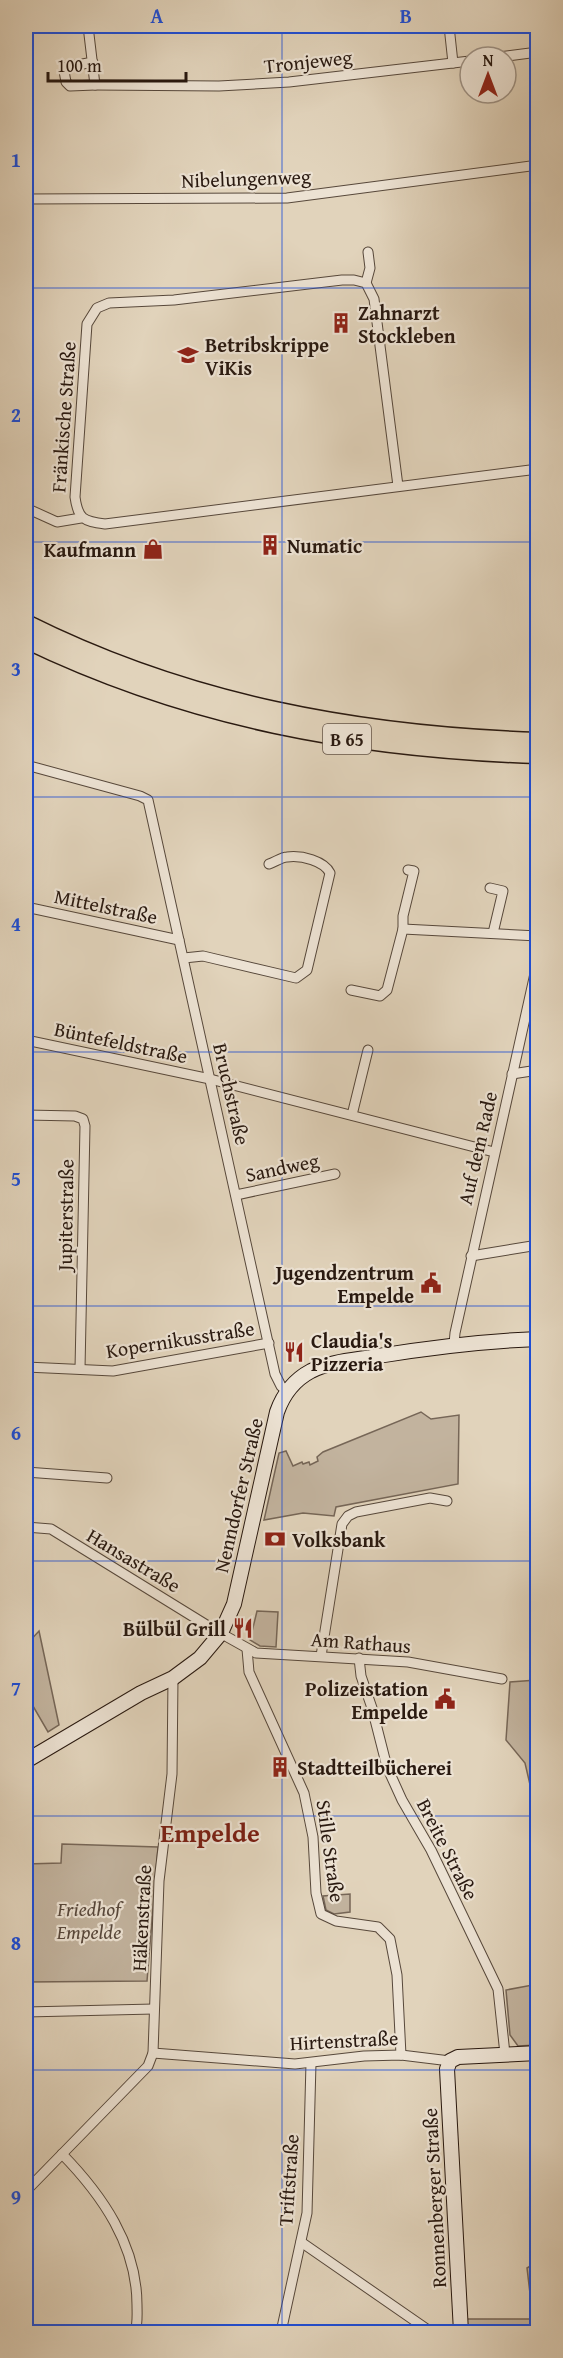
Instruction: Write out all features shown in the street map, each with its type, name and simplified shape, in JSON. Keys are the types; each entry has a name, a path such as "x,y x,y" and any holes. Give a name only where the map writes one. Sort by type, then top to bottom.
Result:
{"highway":[{"name":"B 65","path":"26,623 104,658 162,680 246,705 393,731 537,741"},
{"name":"B 65","path":"26,640 72,662 161,696 293,730 402,747 537,755"}],"street":[{"path":"88,26 95,85"},
{"path":"449,26 453,63"},
{"path":"518,55 537,52"},
{"name":"Tronjeweg","path":"93,62 67,67 64,71 66,82 70,86 219,86 277,83 458,62"},
{"name":"Nibelungenweg","path":"26,199 287,198 537,165"},
{"path":"368,252 370,268 366,283 374,299 398,486"},
{"name":"Fränkische Straße","path":"366,283 342,280 174,300 109,303 98,308 87,324 75,497 77,511 81,518 105,524 537,468"},
{"path":"26,508 57,522 81,518"},
{"name":"Bruchstraße","path":"26,765 148,800 275,1374 281,1386 288,1392"},
{"path":"184,958 203,956 296,978 307,970 330,873 319,861 287,857 269,864"},
{"path":"351,990 380,996 387,990 403,929 403,916 414,871 408,870"},
{"path":"490,888 503,891 493,933"},
{"name":"Mittelstraße","path":"26,907 179,940"},
{"path":"403,929 537,936"},
{"name":"Auf dem Rade","path":"454,1344 471,1256 537,960"},
{"name":"Büntefeldstraße","path":"26,1040 210,1079 494,1152"},
{"path":"352,1115 368,1050"},
{"path":"512,1074 537,1070"},
{"name":"Jupiterstraße","path":"26,1115 75,1116 82,1119 85,1126 80,1369"},
{"name":"Sandweg","path":"236,1195 336,1174"},
{"path":"471,1256 537,1245"},
{"name":"Nenndorfer Straße","path":"26,1761 131,1699 173,1678 200,1658 221,1633 234,1604 276,1413 298,1380 320,1367 454,1344 537,1339"},
{"name":"Kopernikusstraße","path":"26,1367 113,1371 269,1343"},
{"path":"26,1472 107,1478"},
{"path":"321,1656 342,1524 348,1516 356,1512 430,1498 447,1501"},
{"name":"Hansastraße","path":"26,1527 51,1530 221,1633"},
{"name":"Am Rathaus","path":"221,1633 256,1653 408,1662 502,1679"},
{"name":"Stille Straße","path":"247,1649 249,1672 304,1793 313,1836 316,1893 321,1914 336,1921 378,1927 390,1939 397,1975 401,2055"},
{"name":"Breite Straße","path":"359,1658 361,1676 387,1767 402,1800 431,1850 472,1940 498,1989 505,2054"},
{"name":"Häkenstraße","path":"153,2053 159,1881 172,1774 173,1678"},
{"path":"26,2012 154,2009"},
{"path":"26,2191 148,2066 153,2053"},
{"name":"Hirtenstraße","path":"153,2053 295,2064 364,2056 401,2055 450,2061 458,2057 537,2053"},
{"name":"Ronnenberger Straße","path":"450,2061 447,2073 461,2332"},
{"name":"Triftstraße","path":"282,2330 307,2213 311,2063"},
{"path":"62,2154 98,2196 123,2238 137,2292 135,2332"},
{"path":"301,2242 431,2332"},
{"path":"282,2330 291,2332"}],"green space":[{"path":"421,1412 431,1419 459,1415 458,1484 336,1507 334,1516 303,1513 264,1520 279,1453 286,1451 293,1466 302,1462 303,1464 309,1462 310,1465 318,1461 317,1457 323,1452"},
{"path":"257,1611 278,1612 276,1647 260,1646 250,1640"},
{"path":"39,1631 59,1725 48,1732 26,1694 26,1645"},
{"path":"538,1680 537,1815 525,1763 506,1740 510,1682"},
{"name":"Friedhof Empelde","path":"62,1844 158,1847 147,1981 26,1982 26,1864 61,1863"},
{"path":"350,1894 350,1912 334,1914 326,1910 323,1896"},
{"path":"537,1981 537,2045 518,2046 510,2035 506,1990 533,1985 533,1982"},
{"path":"537,2262 537,2319 529,2332 468,2332 467,2319 533,2319 527,2268"}],"place":[{"name":"Zahnarzt Stockleben","path":"341,323"},
{"name":"Betribskrippe ViKis","path":"188,355"},
{"name":"Numatic","path":"270,545"},
{"name":"Kaufmann","path":"153,549"},
{"name":"Jugendzentrum Empelde","path":"431,1283"},
{"name":"Claudia's Pizzeria","path":"294,1352"},
{"name":"Volksbank","path":"275,1539"},
{"name":"Bülbül Grill","path":"243,1628"},
{"name":"Polizeistation Empelde","path":"445,1699"},
{"name":"Stadtteilbücherei","path":"280,1767"}],"district":[{"name":"Empelde","path":"210,1832"}]}
